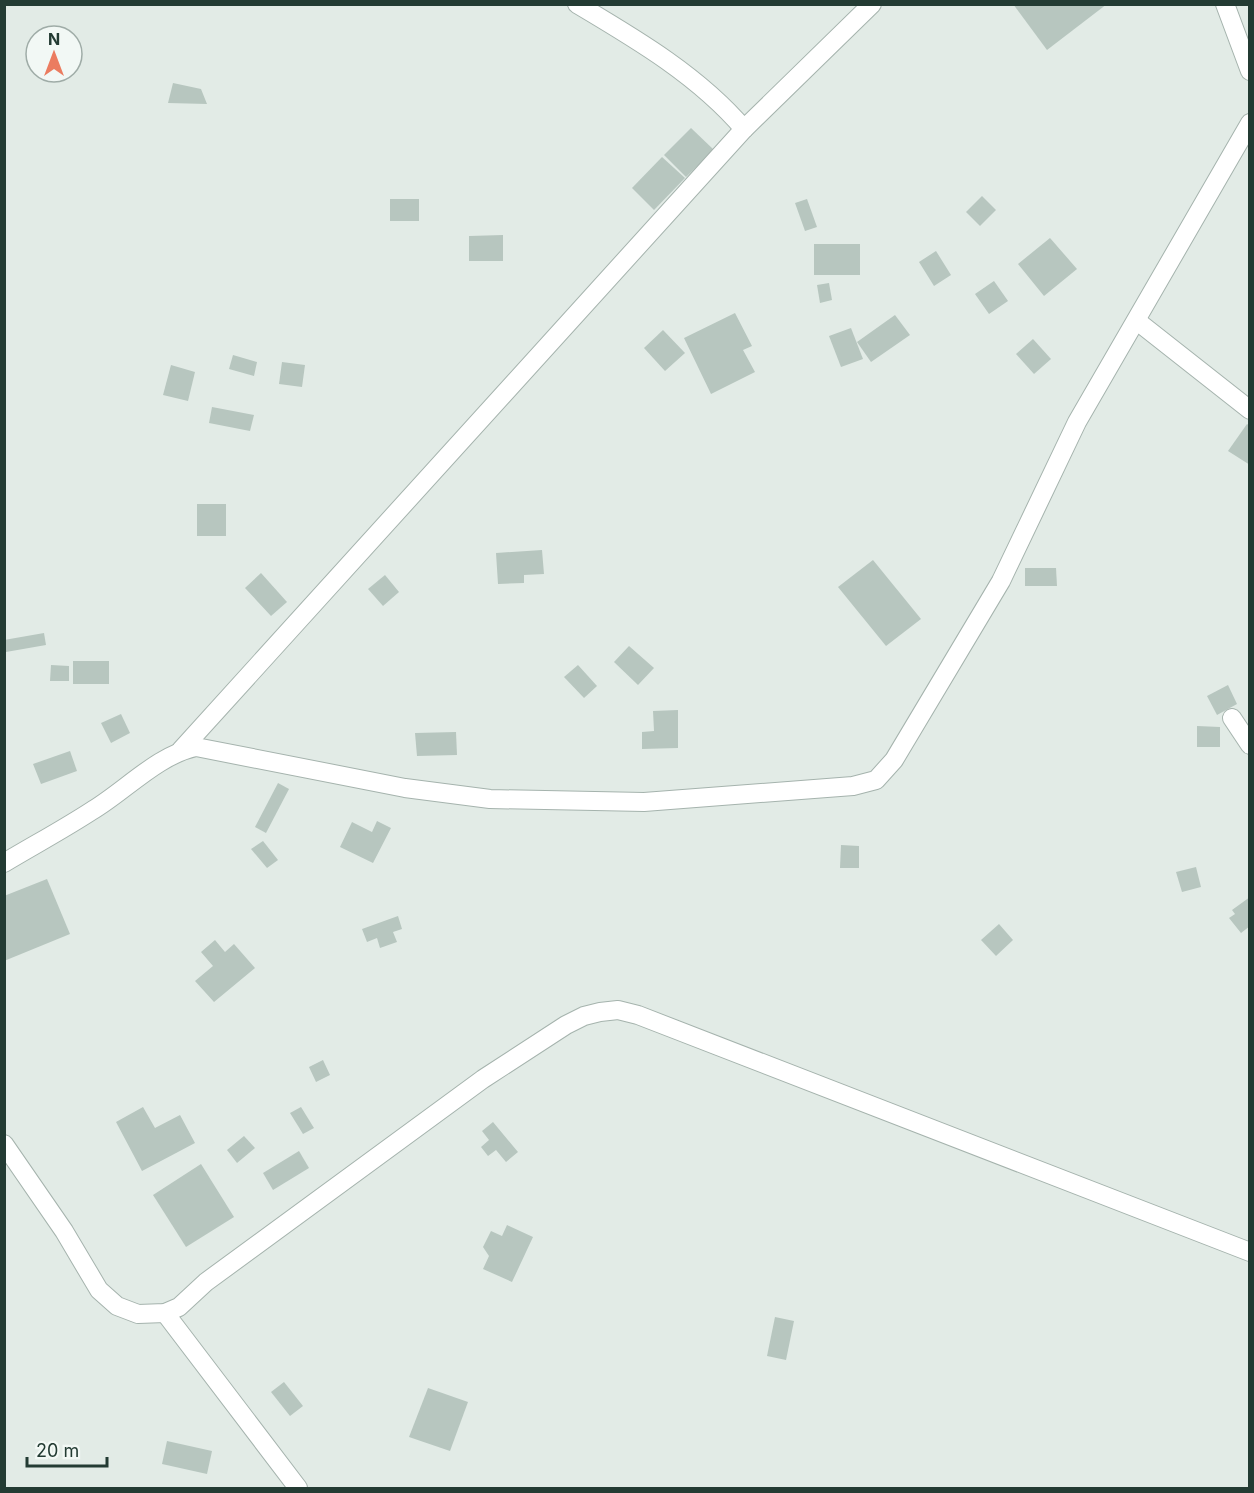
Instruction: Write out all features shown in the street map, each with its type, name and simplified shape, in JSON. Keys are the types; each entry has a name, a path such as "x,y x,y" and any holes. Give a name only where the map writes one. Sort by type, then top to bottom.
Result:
{"street":[{"path":"577,4 645,44 726,107 744,129"},
{"path":"4,863 94,810 182,750 744,129 872,4"},
{"path":"1225,4 1250,71"},
{"path":"182,750 196,747 209,748 405,788 490,799 644,802 854,786 876,780 894,760 1001,581 1077,422 1250,123"},
{"path":"1137,321 1250,410"},
{"path":"1232,718 1250,745"},
{"path":"4,1144 64,1231 99,1290 117,1306 138,1314 165,1313 179,1307 216,1275 483,1078 584,1016 618,1010 638,1015 886,1109 1250,1252"},
{"path":"165,1313 298,1488"}],"building":[{"path":"1013,4 1107,4 1047,50"},
{"path":"173,83 201,89 207,104 168,103"},
{"path":"691,128 714,150 686,177 664,155"},
{"path":"662,157 685,178 654,210 632,188"},
{"path":"982,196 996,210 980,226 966,212"},
{"path":"390,199 419,199 419,221 390,221"},
{"path":"807,199 817,227 805,231 795,203"},
{"path":"503,235 503,261 469,261 469,236"},
{"path":"1050,238 1077,269 1044,296 1018,264"},
{"path":"814,244 860,244 860,275 814,275"},
{"path":"936,251 951,275 934,286 919,262"},
{"path":"994,281 1008,301 989,314 975,294"},
{"path":"829,283 832,300 820,303 817,285"},
{"path":"735,313 752,346 743,350 755,372 711,394 684,338"},
{"path":"895,315 910,335 871,362 857,342"},
{"path":"851,328 863,359 841,367 829,336"},
{"path":"663,330 685,353 665,371 644,348"},
{"path":"1033,339 1051,359 1034,374 1016,354"},
{"path":"233,355 257,362 254,376 229,369"},
{"path":"282,362 305,365 302,387 279,384"},
{"path":"171,365 195,372 188,401 163,395"},
{"path":"212,407 254,415 250,431 209,423"},
{"path":"1247,424 1250,426 1250,465 1228,451"},
{"path":"197,504 226,504 226,536 197,536"},
{"path":"542,550 544,574 524,575 524,583 498,584 496,553"},
{"path":"873,560 921,619 886,646 838,587"},
{"path":"1025,568 1056,568 1057,586 1025,586"},
{"path":"261,573 287,602 271,616 245,588"},
{"path":"385,575 399,592 383,606 368,589"},
{"path":"44,633 46,645 6,652 4,640"},
{"path":"629,646 654,668 638,685 614,662"},
{"path":"73,661 109,661 109,684 73,684"},
{"path":"51,665 69,666 69,681 50,681"},
{"path":"578,665 597,686 584,698 564,677"},
{"path":"1228,685 1237,704 1217,715 1207,696"},
{"path":"678,710 678,748 642,749 642,732 654,731 653,711"},
{"path":"121,714 130,733 111,743 101,723"},
{"path":"1197,726 1220,727 1220,747 1197,747"},
{"path":"456,732 457,755 417,756 415,733"},
{"path":"70,751 77,771 41,784 33,764"},
{"path":"278,783 289,789 266,833 255,827"},
{"path":"377,821 391,828 373,863 340,847 352,822 372,832"},
{"path":"263,841 278,860 267,868 251,849"},
{"path":"841,845 859,846 859,868 840,868"},
{"path":"1196,867 1201,887 1182,892 1176,872"},
{"path":"47,879 70,934 4,961 4,896"},
{"path":"1250,897 1250,926 1241,933 1229,918 1235,914 1232,910"},
{"path":"398,916 402,929 393,932 397,942 380,948 377,938 367,942 362,929"},
{"path":"999,924 1013,940 996,956 981,940"},
{"path":"215,940 225,952 234,944 255,968 214,1002 195,981 213,966 201,952"},
{"path":"323,1060 330,1075 316,1082 309,1067"},
{"path":"143,1107 155,1128 180,1115 195,1143 142,1171 116,1122"},
{"path":"301,1107 314,1128 303,1134 290,1113"},
{"path":"493,1122 518,1152 506,1162 496,1150 488,1156 481,1147 489,1140 482,1131"},
{"path":"244,1136 255,1148 237,1163 227,1150"},
{"path":"299,1151 309,1168 273,1190 263,1173"},
{"path":"201,1164 234,1217 186,1247 153,1195"},
{"path":"507,1225 533,1237 512,1282 483,1269 489,1256 483,1247 491,1231 502,1236"},
{"path":"775,1317 794,1321 786,1360 767,1356"},
{"path":"284,1382 303,1406 290,1416 271,1392"},
{"path":"428,1388 468,1402 450,1451 409,1437"},
{"path":"167,1441 212,1451 207,1474 162,1464"}]}
